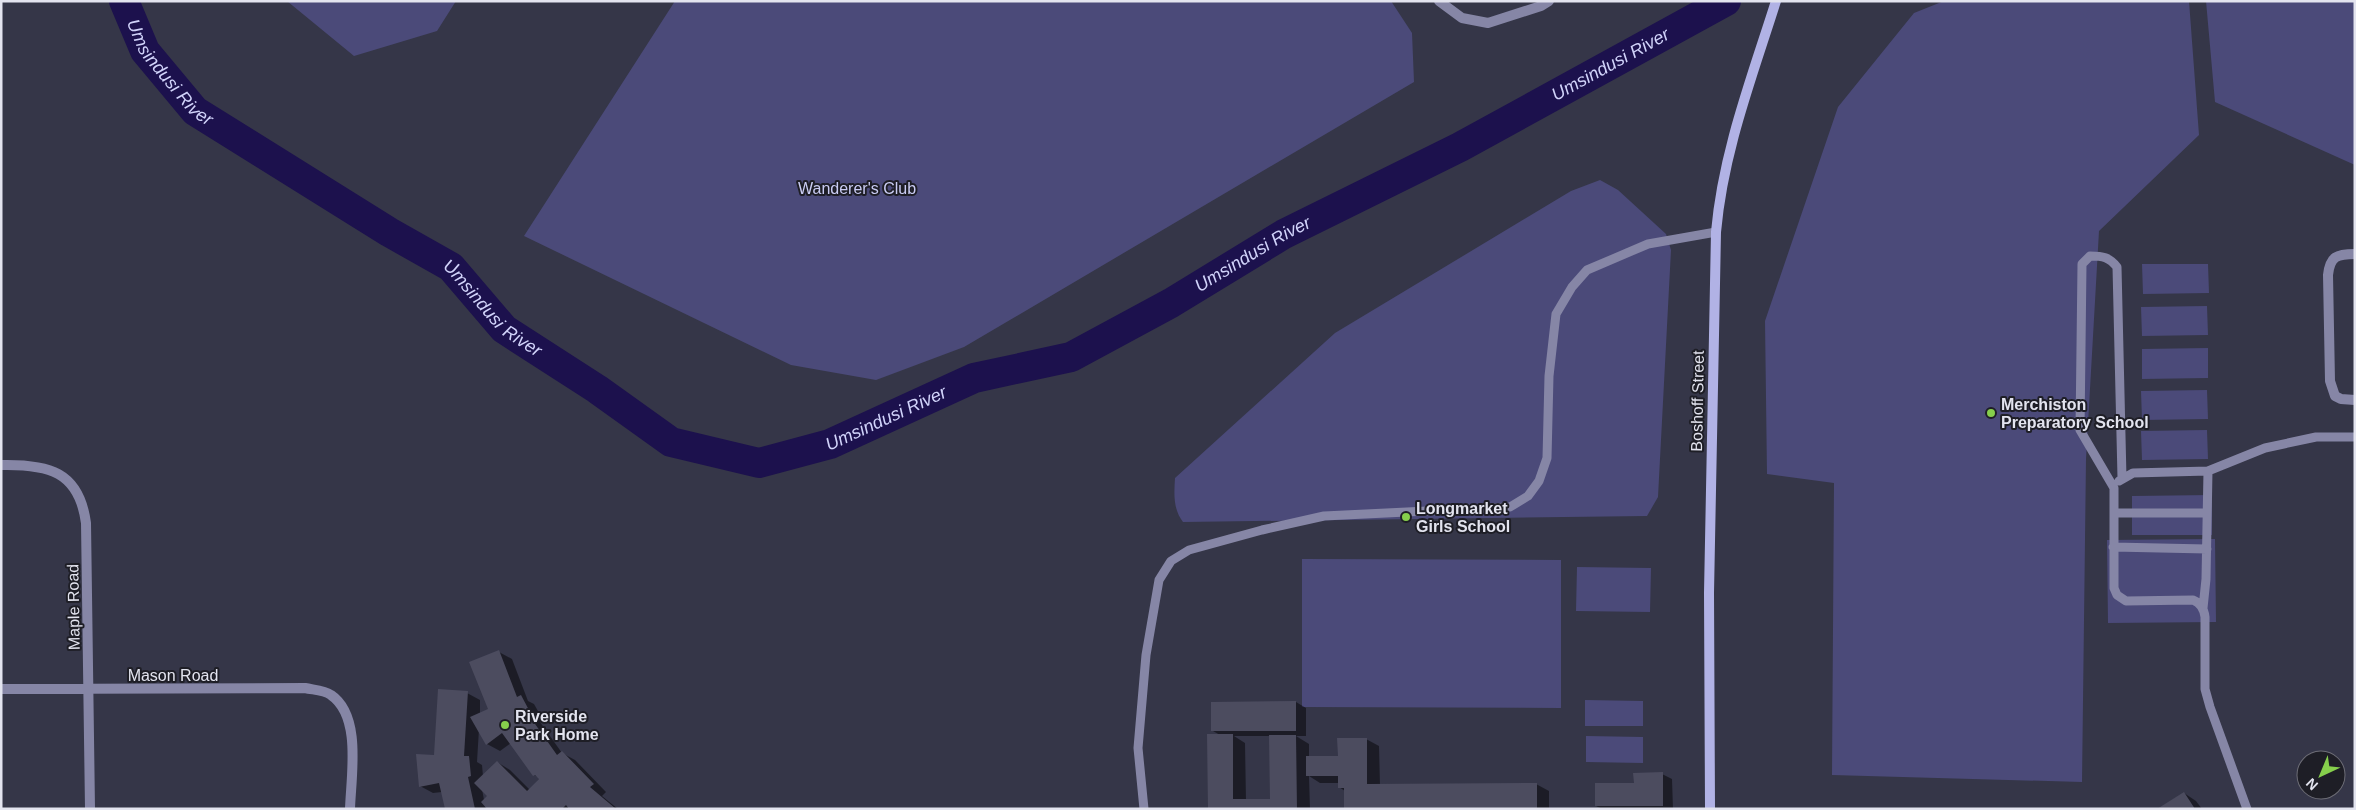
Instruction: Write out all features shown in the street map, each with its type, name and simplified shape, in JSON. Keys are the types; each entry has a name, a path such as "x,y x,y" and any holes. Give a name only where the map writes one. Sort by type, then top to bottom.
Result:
{"main road":[{"name":"Boshoff Street","path":"1710,809 1709,593 1716,232 1732,138 1776,1"}],"street":[{"path":"1439,1 1462,18 1488,23 1542,6 1549,1"},
{"path":"2355,254 2334,258 2330,262 2328,275 2330,381 2335,396 2341,399 2355,400"},
{"name":"Maple Road","path":"1,465 38,466 54,470 65,478 79,494 84,505 90,690 90,809"},
{"name":"Mason Road","path":"1,689 305,688 322,691 331,695 340,704 346,713 352,734 350,809"}],"lane":[{"path":"1144,809 1138,748 1146,655 1159,580 1171,561 1189,550 1262,530 1324,516 1510,507 1528,496 1539,481 1547,458 1549,376 1556,314 1572,287 1587,270 1648,244 1716,232"},
{"path":"2122,478 2117,267 2111,259 2102,256 2090,256 2082,264 2080,430 2114,488 2114,588 2122,599 2126,601 2193,600 2198,602 2203,608"},
{"path":"2114,488 2122,478 2132,474 2208,471 2265,448 2316,437 2355,437"},
{"path":"2208,471 2207,549 2203,608 2205,617 2205,689 2248,809"},
{"path":"2115,513 2207,513"},
{"path":"2114,547 2207,549"}],"green space":[{"path":"287,1 456,1 437,31 354,56"},
{"name":"Wanderer's Club","path":"675,1 1391,1 1412,33 1414,82 964,347 876,380 791,365 524,236"},
{"path":"1944,1 2189,1 2199,135 2099,231 2086,459 2082,782 1832,775 1834,483 1767,474 1765,321 1838,107 1914,13"},
{"path":"2206,1 2355,1 2355,165 2215,102"},
{"path":"1600,180 1618,190 1666,234 1671,250 1658,497 1647,516 1183,522 1177,512 1174,496 1175,478 1335,333 1571,191"},
{"path":"2142,264 2208,264 2209,293 2143,294"},
{"path":"2207,306 2208,335 2142,336 2141,307"},
{"path":"2208,348 2208,378 2142,379 2142,349"},
{"path":"2207,390 2208,419 2142,420 2141,391"},
{"path":"2207,430 2208,459 2142,460 2141,431"},
{"path":"2212,495 2212,535 2132,535 2132,496"},
{"path":"2215,539 2216,622 2108,623 2107,540"},
{"path":"1302,559 1561,560 1561,708 1302,707"},
{"path":"1577,567 1651,568 1650,612 1576,611"},
{"path":"1585,700 1643,701 1643,726 1585,726"},
{"path":"1586,736 1643,737 1643,763 1586,762"}],"building":[{"name":"Riverside Park Home","path":"499,650 517,697 521,695 530,712 528,714 557,755 562,751 594,784 590,787 616,809 569,809 566,805 562,809 487,809 481,802 487,796 474,783 497,761 527,791 539,779 535,775 533,776 502,733 486,745 470,717 488,709 469,662"},
{"name":"Riverside Park Home","path":"438,689 468,691 464,756 469,756 471,776 468,777 475,809 445,809 439,783 419,787 416,754 434,755"},
{"path":"1296,701 1296,731 1211,731 1211,702"},
{"path":"1207,734 1233,734 1233,799 1270,799 1269,735 1296,735 1297,809 1208,809"},
{"path":"1337,738 1367,738 1367,784 1537,783 1537,809 1344,809 1344,788 1338,788 1338,776 1306,776 1306,756 1338,756"},
{"path":"1663,772 1663,806 1595,806 1595,783 1634,783 1633,773"},
{"path":"2184,792 2195,809 2157,809"}],"waterway":[{"name":"Umsindusi River","path":"124,1 145,51 195,111 389,232 451,267 504,329 597,389 671,442 759,463 830,444 974,378 1071,357 1171,303 1284,234 1460,147 1726,1"}],"place":[{"name":"Merchiston Preparatory School","path":"1991,413"},
{"name":"Longmarket Girls School","path":"1406,517"},
{"name":"Riverside Park Home","path":"505,725"}]}
